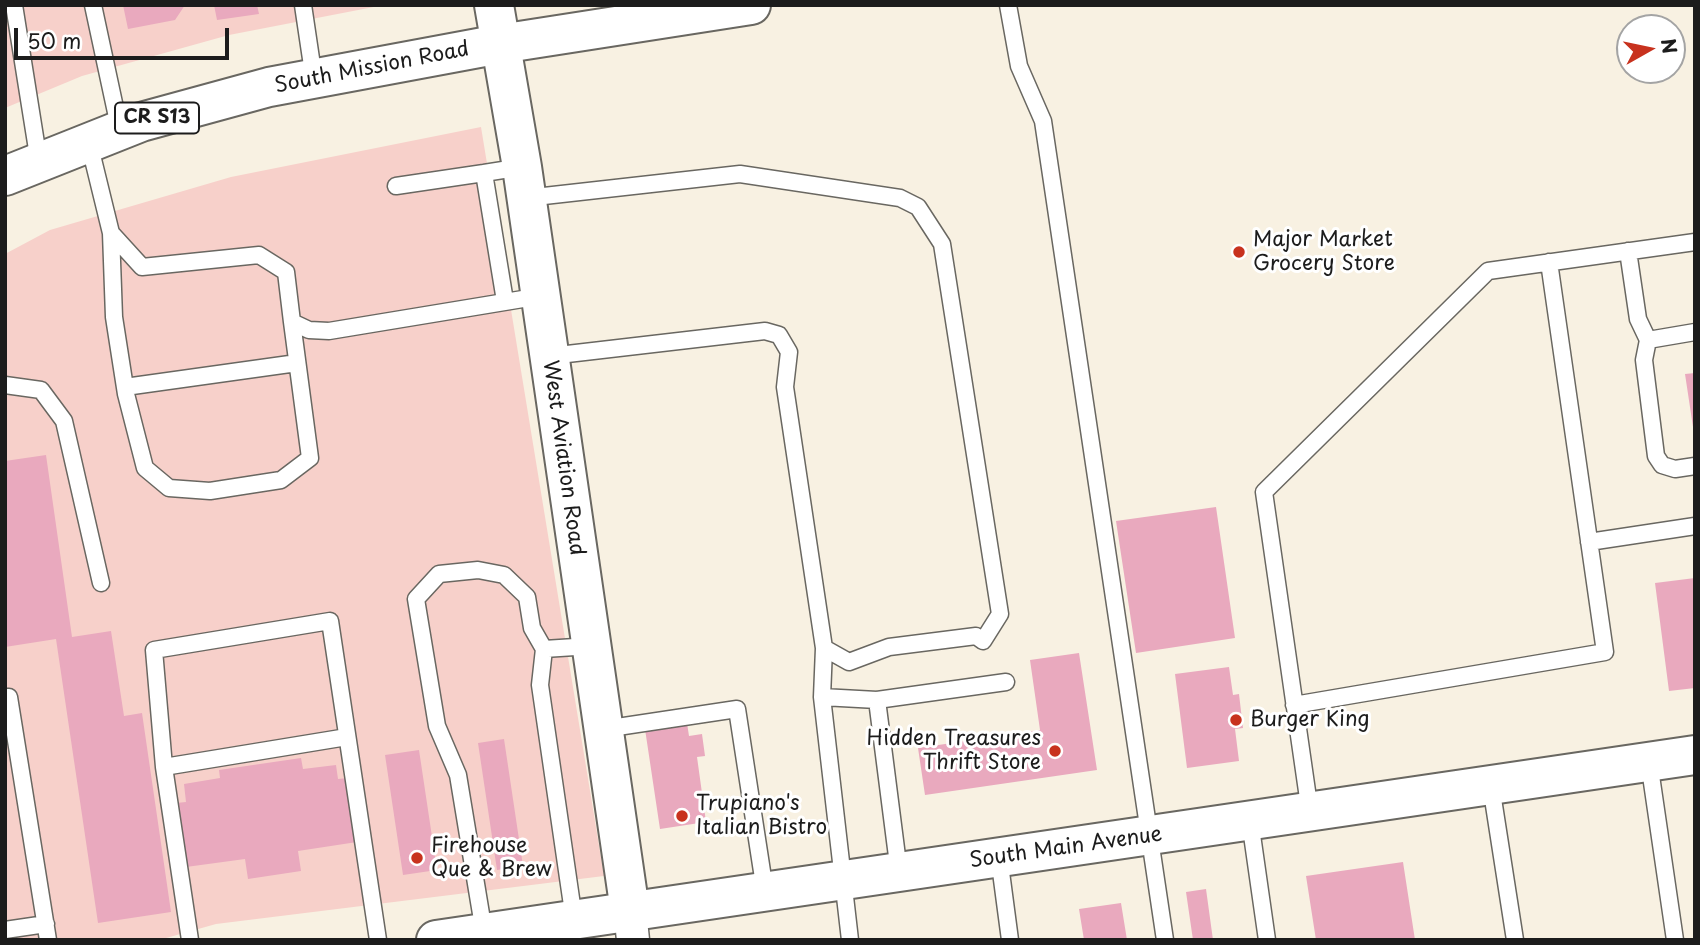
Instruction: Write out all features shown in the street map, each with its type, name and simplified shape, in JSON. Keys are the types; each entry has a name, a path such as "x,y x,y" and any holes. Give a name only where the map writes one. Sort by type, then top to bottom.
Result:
{"main road":[{"name":"West Aviation Road","path":"494,5 524,182 523,298 549,356 631,925"},
{"name":"South Mission Road","path":"22,170 104,137 225,98 500,44 751,5"},
{"name":"South Main Avenue","path":"436,940 574,919 631,925 765,891 1695,755"}],"lane":[{"path":"14,5 22,170"},
{"path":"93,5 111,233 114,317 125,387 145,468 169,488 210,491 281,480 310,458 286,272 259,255 142,267 111,233"},
{"path":"303,5 314,80"},
{"path":"1008,5 1019,66 1043,121 1165,940"},
{"path":"292,322 309,330 329,331 523,298 484,173"},
{"path":"396,186 484,173 524,182 740,174 900,198 918,207 942,244 1000,614 982,641 976,636 889,647 849,662 824,648"},
{"path":"1310,812 1264,492 1488,271 1695,242"},
{"path":"1628,251 1638,319 1648,340 1644,360 1656,456 1662,465 1675,469 1695,466"},
{"path":"1294,705 1605,652 1549,262"},
{"path":"549,356 765,331 779,335 789,352 785,387 824,648 822,697 850,940"},
{"path":"1648,340 1695,332"},
{"path":"125,387 297,363"},
{"path":"5,385 41,390 64,421 101,583"},
{"path":"1590,542 1695,526"},
{"path":"484,932 458,775 437,726 416,599 439,574 478,570 504,575 527,597 532,628 544,649 540,685 574,919"},
{"path":"190,940 164,767 154,650 330,621 378,940"},
{"path":"544,649 591,646"},
{"path":"822,697 877,700 1006,682"},
{"path":"5,697 9,696 47,932 5,930"},
{"path":"877,700 899,872"},
{"path":"601,729 737,709 765,891"},
{"path":"164,767 347,737"},
{"path":"1648,762 1675,940"},
{"path":"1491,786 1515,940"},
{"path":"1250,821 1267,940"},
{"path":"999,857 1010,940"}],"shaded area":[{"path":"5,5 384,5 229,35 82,76 5,108"},
{"path":"481,127 604,876 216,924 159,940 5,940 5,254 50,230 231,177"}],"building":[{"path":"123,5 185,5 175,20 128,29"},
{"path":"214,5 257,5 259,14 217,20"},
{"path":"1695,373 1695,427 1693,427 1685,374"},
{"path":"46,455 72,637 111,631 124,716 142,713 171,912 98,923 56,639 5,647 5,461"},
{"path":"1216,507 1235,638 1136,653 1116,521"},
{"path":"1695,578 1695,688 1669,691 1655,583"},
{"path":"1079,653 1097,770 925,795 918,748 1040,730 1030,660"},
{"path":"1229,667 1233,695 1239,694 1243,728 1235,729 1239,761 1187,768 1175,674"},
{"path":"687,723 689,736 702,734 705,756 697,757 706,822 660,829 645,729"},
{"path":"504,739 523,866 497,870 478,743"},
{"path":"419,750 437,870 403,875 385,755"},
{"path":"301,758 303,769 336,765 338,779 348,778 357,842 298,851 301,871 248,879 245,859 186,867 176,803 186,802 184,784 220,778 219,770"},
{"path":"1403,862 1415,940 1316,940 1306,876"},
{"path":"1206,889 1213,940 1193,940 1186,892"},
{"path":"1121,903 1127,940 1084,940 1079,909"}],"place":[{"name":"Major Market Grocery Store","path":"1239,252"},
{"name":"Burger King","path":"1236,720"},
{"name":"Hidden Treasures Thrift Store","path":"1055,751"},
{"name":"Trupiano's Italian Bistro","path":"682,816"},
{"name":"Firehouse Que & Brew","path":"417,858"}]}
